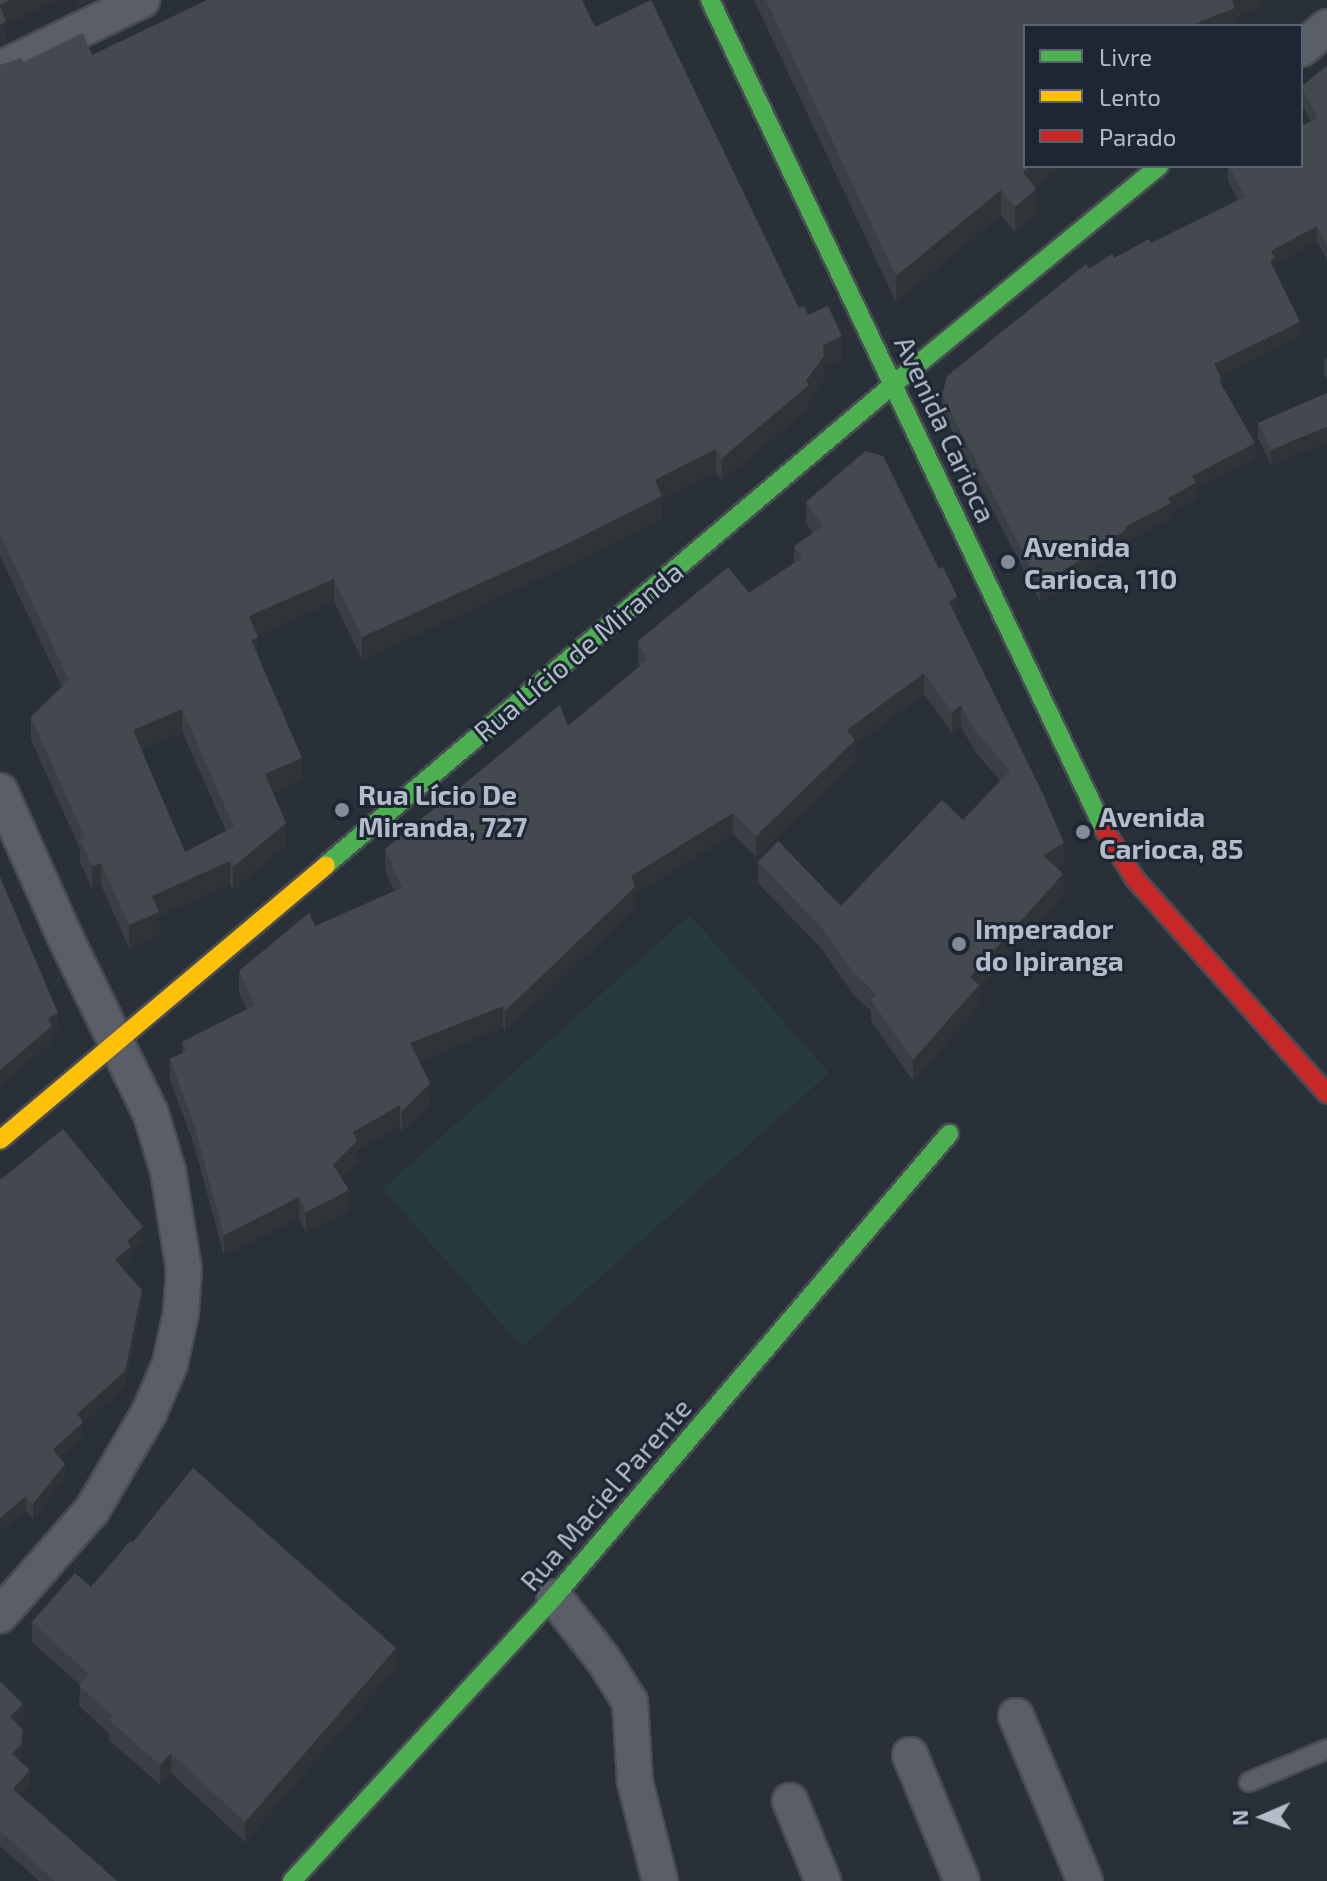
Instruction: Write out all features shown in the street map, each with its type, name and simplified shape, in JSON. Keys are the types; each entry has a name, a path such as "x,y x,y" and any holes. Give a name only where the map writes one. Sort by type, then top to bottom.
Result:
{"street":[{"path":"0,69 142,0"},
{"name":"Avenida Carioca","path":"710,0 895,383 1094,812 1135,879 1327,1094"},
{"path":"1303,47 1327,27"},
{"name":"Rua Lício de Miranda","path":"0,1140 895,383 1157,168"},
{"path":"0,791 64,935 119,1042 151,1114 168,1171 184,1270 181,1313 170,1364 149,1413 92,1510 0,1615"},
{"name":"Rua Maciel Parente","path":"292,1881 554,1597 949,1134"},
{"path":"554,1597 603,1659 630,1702 635,1782 660,1881"},
{"path":"1016,1716 1085,1881"},
{"path":"910,1755 962,1881"},
{"path":"790,1801 823,1881"}],"lane":[{"path":"1249,1782 1327,1749"}],"green space":[{"path":"690,915 829,1073 522,1347 383,1189"}],"building":[{"path":"207,0 582,0 595,27 651,0 799,308 804,306 808,315 828,306 842,336 823,345 824,356 806,381 809,385 722,458 716,449 655,480 662,496 571,542 362,637 334,579 249,616 258,637 251,640 302,758 265,774 286,823 233,867 230,861 152,896 159,912 129,925 101,863 92,866 80,840 85,838 31,717 69,680 0,534 0,65 21,58 23,62 83,33 92,55","holes":["182,709 234,827 185,852 133,730"]},
{"path":"766,0 1232,0 1235,8 1195,24 1023,24 1023,168 1028,168 1023,172 1036,189 1015,207 1001,190 896,276"},
{"path":"0,7 6,21 0,25"},
{"path":"1326,66 1327,245 1317,226 1271,251 1275,258 1270,261 1300,322 1214,364 1221,377 1218,379 1255,443 1192,476 1196,483 1168,498 1171,503 1125,527 1126,530 1040,586 942,395 947,376 1086,264 1089,269 1112,254 1114,258 1149,239 1151,243 1245,197 1230,168 1303,168 1303,125 1318,118 1303,85"},
{"path":"1327,393 1327,427 1271,450 1258,423"},
{"path":"865,451 883,456 939,569 943,567 957,596 949,602 1064,843 1043,855 1063,874 970,977 979,985 913,1060 871,1000 877,995 853,972 821,927 758,862 778,841 841,906 942,800 963,820 1010,771 974,729 961,705 952,712 924,673 847,730 855,740 756,836 733,813 631,876 635,887 505,1011 503,1006 410,1043 430,1083 402,1111 400,1105 353,1132 357,1141 333,1165 349,1190 306,1212 299,1197 224,1235 194,1124 170,1059 187,1051 182,1042 255,1005 239,971 309,913 315,926 402,888 385,849 560,705 568,726 647,660 638,641 728,567 749,593 802,558 794,546 823,526 806,502"},
{"path":"0,877 58,1013 48,1019 52,1026 0,1070"},
{"path":"63,1129 143,1227 127,1241 131,1246 115,1260 142,1290 125,1371 77,1414 83,1422 53,1450 65,1464 33,1504 26,1496 0,1518 0,1180"},
{"path":"193,1468 396,1648 245,1822 171,1753 160,1765 109,1720 113,1716 79,1686 89,1674 32,1622 75,1573 91,1587 130,1541 132,1543"},
{"path":"0,1681 23,1704 10,1717 23,1730 21,1744 12,1754 30,1770 13,1789 117,1881 55,1881 0,1831"}],"traffic: fast":[{"path":"710,0 1104,829"},
{"path":"326,865 895,383 1157,168"},
{"path":"292,1881 554,1597 949,1134"}],"traffic: slow":[{"path":"0,1140 326,865"}],"traffic: jam":[{"path":"1104,829 1135,879 1327,1094"}],"place":[{"name":"Avenida Carioca, 110","path":"1008,562"},
{"name":"Rua Lício De Miranda, 727","path":"342,810"},
{"name":"Avenida Carioca, 85","path":"1083,832"},
{"name":"Imperador do Ipiranga","path":"959,944"}]}
